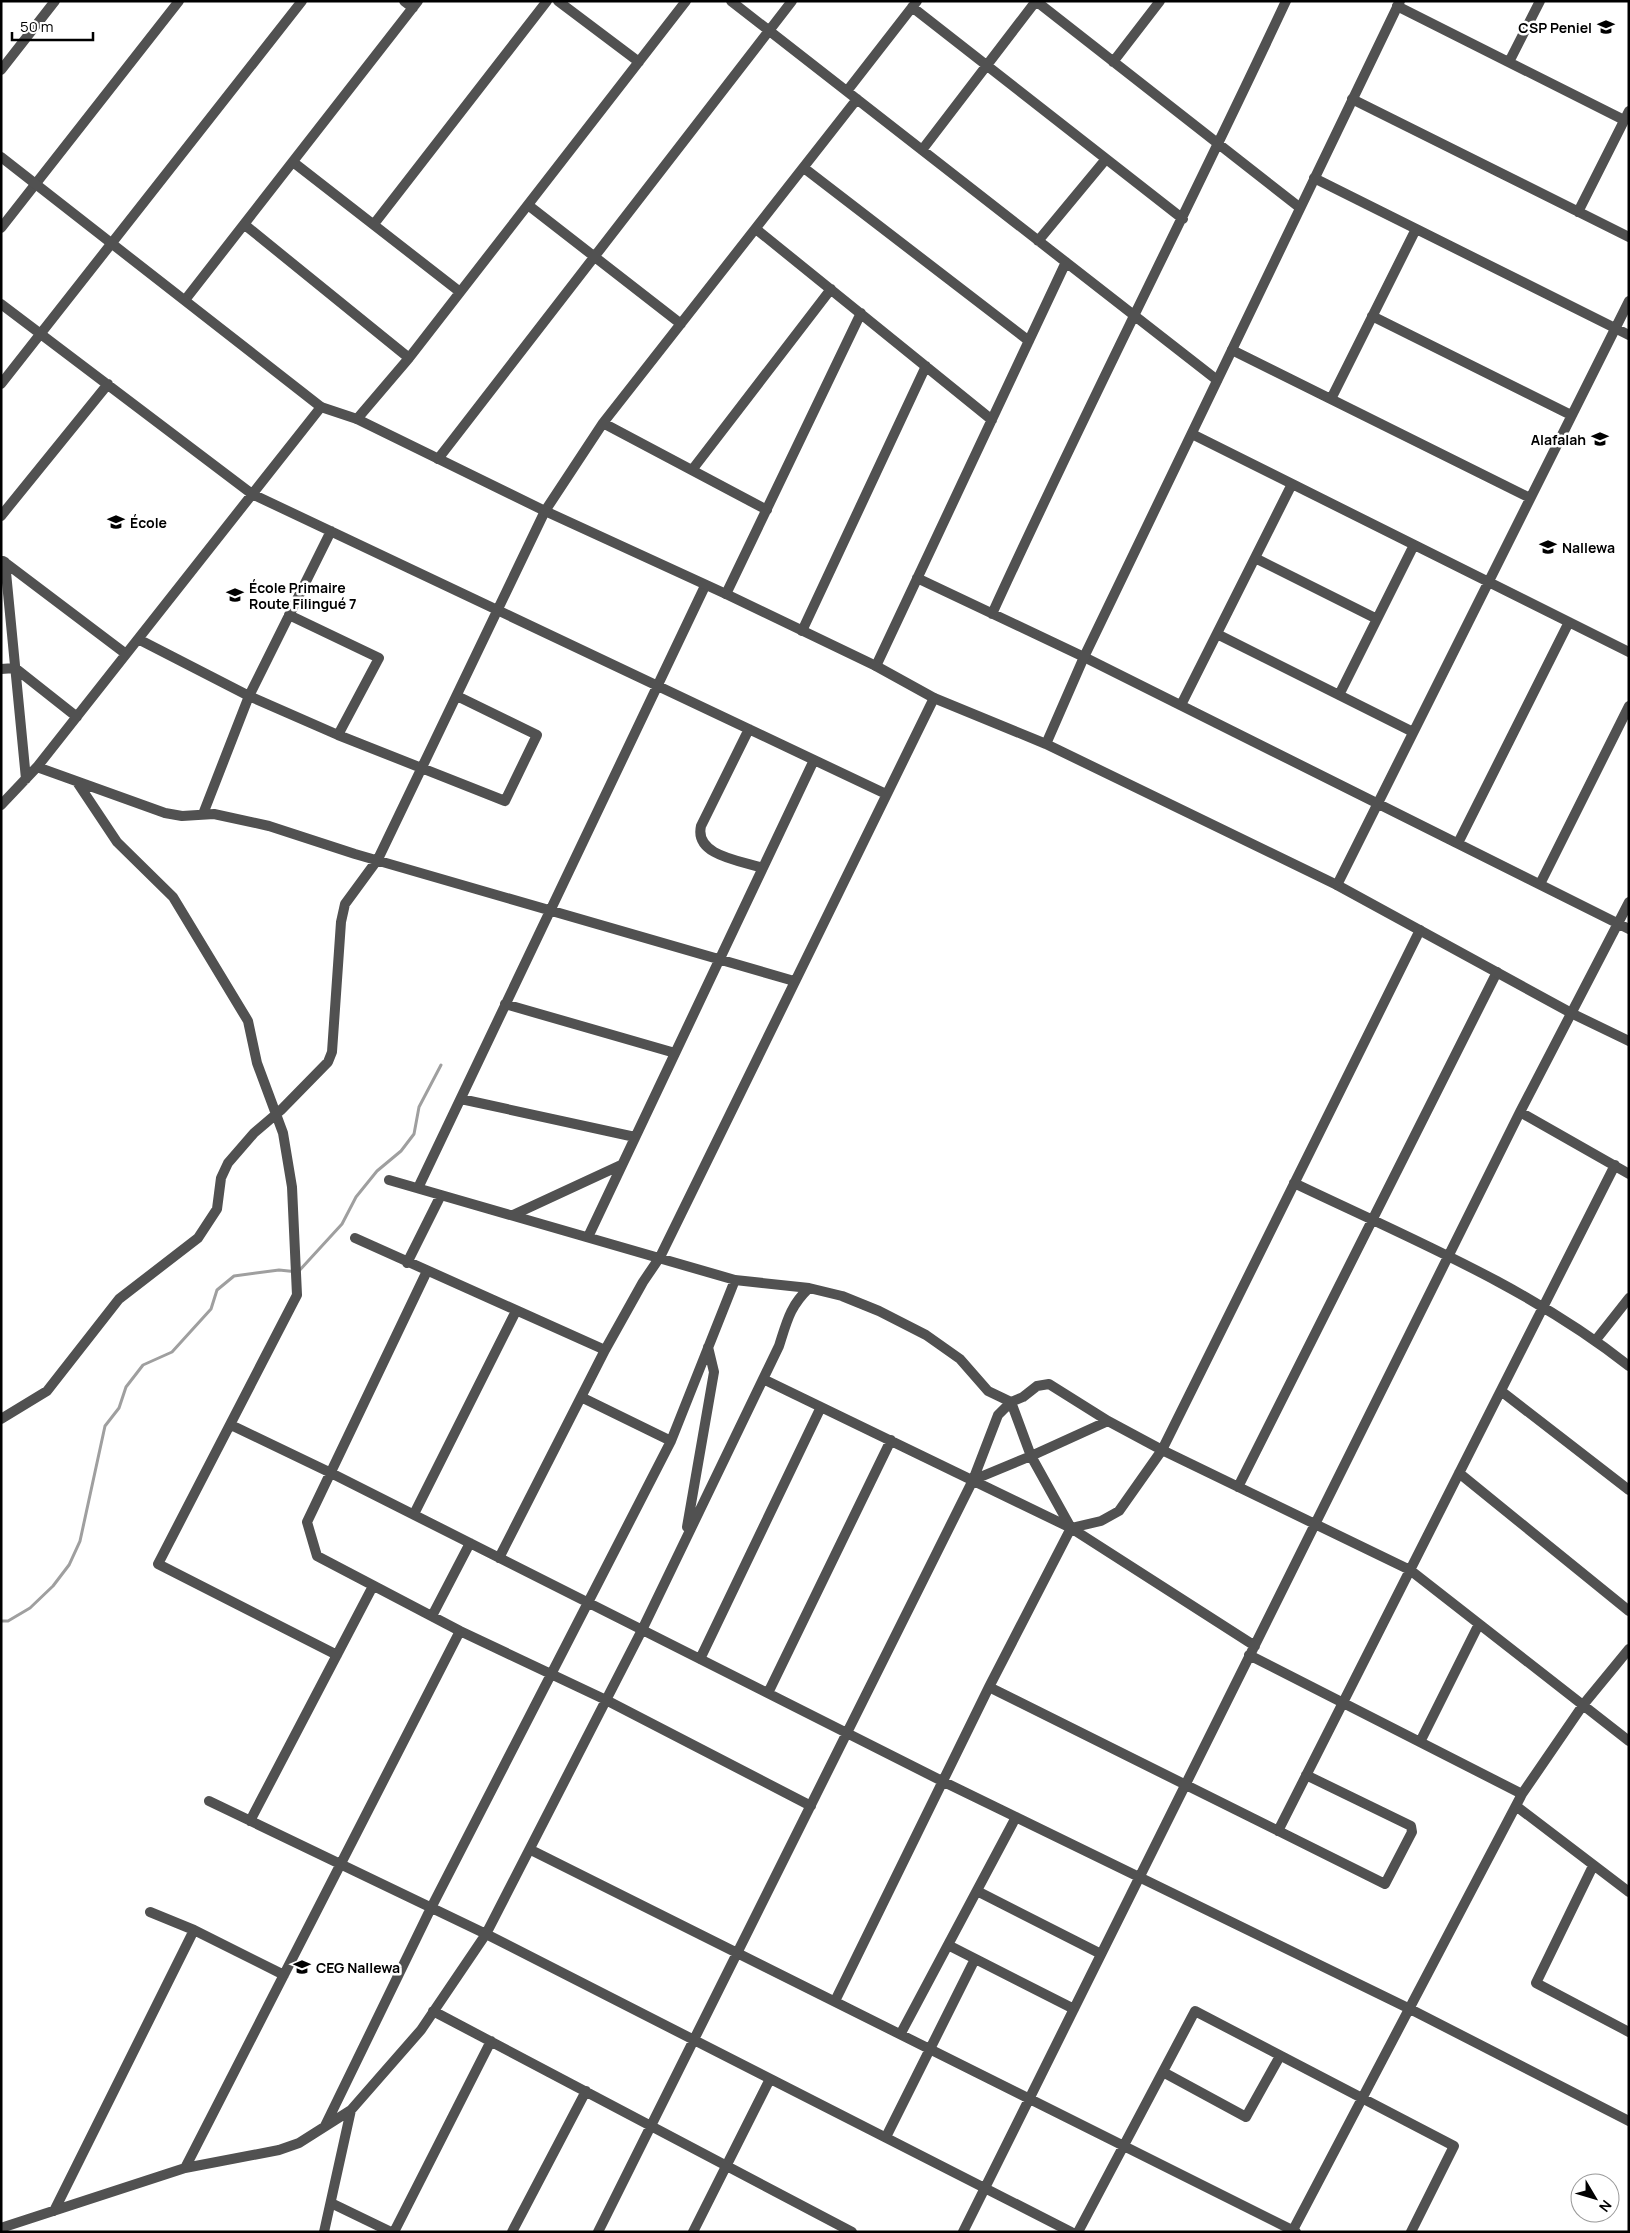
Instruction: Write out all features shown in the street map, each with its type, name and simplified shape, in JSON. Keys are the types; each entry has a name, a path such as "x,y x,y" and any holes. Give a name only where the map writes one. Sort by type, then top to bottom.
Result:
{"street":[{"path":"1,70 55,1"},
{"path":"1,228 179,1"},
{"path":"1,384 302,1"},
{"path":"185,300 416,5 404,1"},
{"path":"374,224 547,1"},
{"path":"558,1 639,62"},
{"path":"357,419 409,358 686,1"},
{"path":"731,1 1217,380"},
{"path":"438,459 792,1"},
{"path":"922,150 1036,1 1299,207"},
{"path":"1113,62 1160,1"},
{"path":"992,614 1133,315 1183,219 1286,1"},
{"path":"1509,62 1540,1"},
{"path":"847,91 914,4 986,65 1183,219"},
{"path":"1046,744 1084,657 1398,4 1509,62 1627,115 1578,212"},
{"path":"1352,99 1629,237"},
{"path":"1,1419 47,1390 119,1299 198,1238 217,1209 221,1178 228,1163 254,1133 276,1115 328,1062 332,1052 343,912 351,896 378,859 545,511 603,423 857,100"},
{"path":"1,157 321,407 357,419 545,511 726,594 876,666 934,698 1046,744 1337,886 1573,1014 1629,1041"},
{"path":"1038,241 1106,159"},
{"path":"293,162 460,292"},
{"path":"804,168 1029,341"},
{"path":"1314,178 1629,335"},
{"path":"528,205 681,324"},
{"path":"244,225 409,358"},
{"path":"756,229 992,420"},
{"path":"1331,399 1416,229"},
{"path":"876,666 1066,262"},
{"path":"692,470 831,289"},
{"path":"1337,886 1629,301"},
{"path":"1,304 252,494 886,794"},
{"path":"726,594 861,313"},
{"path":"1372,316 1571,415"},
{"path":"1232,350 1530,498"},
{"path":"802,631 926,366"},
{"path":"1,516 108,384"},
{"path":"1,806 37,767 321,407"},
{"path":"603,423 767,510"},
{"path":"1192,434 1629,652"},
{"path":"1181,705 1292,484"},
{"path":"203,814 249,696 331,531"},
{"path":"1339,695 1414,545"},
{"path":"1255,558 1377,619"},
{"path":"3,560 126,654"},
{"path":"3,560 26,779"},
{"path":"917,578 1084,657 1629,928"},
{"path":"418,1188 705,586"},
{"path":"289,615 379,658 338,735"},
{"path":"1458,843 1569,622"},
{"path":"1217,634 1413,732"},
{"path":"138,639 249,696 338,735 505,801 537,735 457,696"},
{"path":"1,669 14,668 77,716"},
{"path":"499,1558 605,1350 643,1282 660,1257 934,698"},
{"path":"1540,884 1629,706"},
{"path":"749,729 701,826 700,833 702,842 709,850 763,868"},
{"path":"588,1236 721,960 814,760"},
{"path":"37,767 165,814 222,816 269,826 794,981"},
{"path":"77,782 117,842 173,897 248,1021 256,1063 283,1133 292,1187 297,1295 158,1564 337,1655"},
{"path":"963,2232 1520,1112 1573,1014 1629,902"},
{"path":"835,2001 989,1687 1071,1528 1101,1521 1119,1511 1162,1450 1420,930"},
{"path":"1238,1487 1497,972"},
{"path":"506,1004 675,1053"},
{"path":"461,1098 635,1137"},
{"path":"1520,1112 1629,1174"},
{"path":"1278,1831 1615,1165"},
{"path":"513,1215 621,1166"},
{"path":"389,1180 735,1280 809,1288 842,1296 879,1311 926,1335 960,1359 988,1391 1011,1402 1031,1456 1071,1528"},
{"path":"1294,1183 1544,1306 1629,1366"},
{"path":"407,1262 441,1195"},
{"path":"355,1238 427,1272 605,1350"},
{"path":"427,1272 329,1472 307,1522 316,1556 460,1631 606,1700 811,1806"},
{"path":"325,2127 431,1908 671,1441 735,1280"},
{"path":"1,2228 185,2168 279,2150 299,2143 351,2110 421,2030 486,1934 531,1850 642,1630 779,1346 789,1313 796,1301 809,1288"},
{"path":"1595,1341 1629,1298"},
{"path":"414,1514 516,1311"},
{"path":"684,1540 714,1372 708,1346"},
{"path":"763,1379 1071,1528 1252,1650 1343,1702 1522,1794"},
{"path":"598,2232 973,1480 994,1423 1011,1402 1023,1397 1037,1386 1048,1384 1108,1421 1162,1450 1410,1570 1629,1741"},
{"path":"1501,1390 1629,1490"},
{"path":"581,1397 671,1441"},
{"path":"700,1659 821,1407"},
{"path":"973,1480 1108,1421"},
{"path":"231,1425 414,1514 944,1782 1410,2009 1629,2121"},
{"path":"768,1693 891,1440"},
{"path":"1459,1472 1629,1611"},
{"path":"432,1616 470,1543"},
{"path":"250,1821 373,1586"},
{"path":"1420,1742 1480,1624"},
{"path":"185,2168 460,1631"},
{"path":"531,1850 1125,2144 1290,2230 1363,2100 1522,1794 1583,1705 1629,1649"},
{"path":"989,1687 1385,1884 1413,1830 1411,1826 1306,1774"},
{"path":"209,1801 486,1934 1071,2232"},
{"path":"1516,1806 1629,1892"},
{"path":"901,2033 1016,1817"},
{"path":"1593,1866 1536,1983 1629,2032"},
{"path":"977,1891 1101,1954"},
{"path":"150,1912 194,1930 284,1975"},
{"path":"54,2211 194,1930"},
{"path":"948,1945 1074,2009"},
{"path":"886,2137 975,1959"},
{"path":"433,2011 852,2232"},
{"path":"1078,2232 1196,2011 1454,2146 1411,2232"},
{"path":"331,2202 392,2232 491,2041"},
{"path":"1163,2072 1246,2117 1280,2056"},
{"path":"693,2232 770,2079"},
{"path":"512,2232 586,2091"},
{"path":"324,2232 351,2110"}],"waterway":[{"path":"1,1621 8,1621 30,1608 53,1586 69,1565 80,1541 105,1426 119,1408 126,1387 143,1365 172,1352 211,1309 217,1290 234,1276 279,1270 298,1272 342,1224 356,1197 377,1171 401,1151 414,1134 419,1107 441,1065"}],"place":[{"name":"CSP Peniel","path":"1606,27"},
{"name":"Alafalah","path":"1600,439"},
{"name":"École","path":"116,522"},
{"name":"Nallewa","path":"1548,547"},
{"name":"École Primaire Route Filingué 7","path":"235,595"},
{"name":"CEG Nallewa","path":"302,1967"}]}
